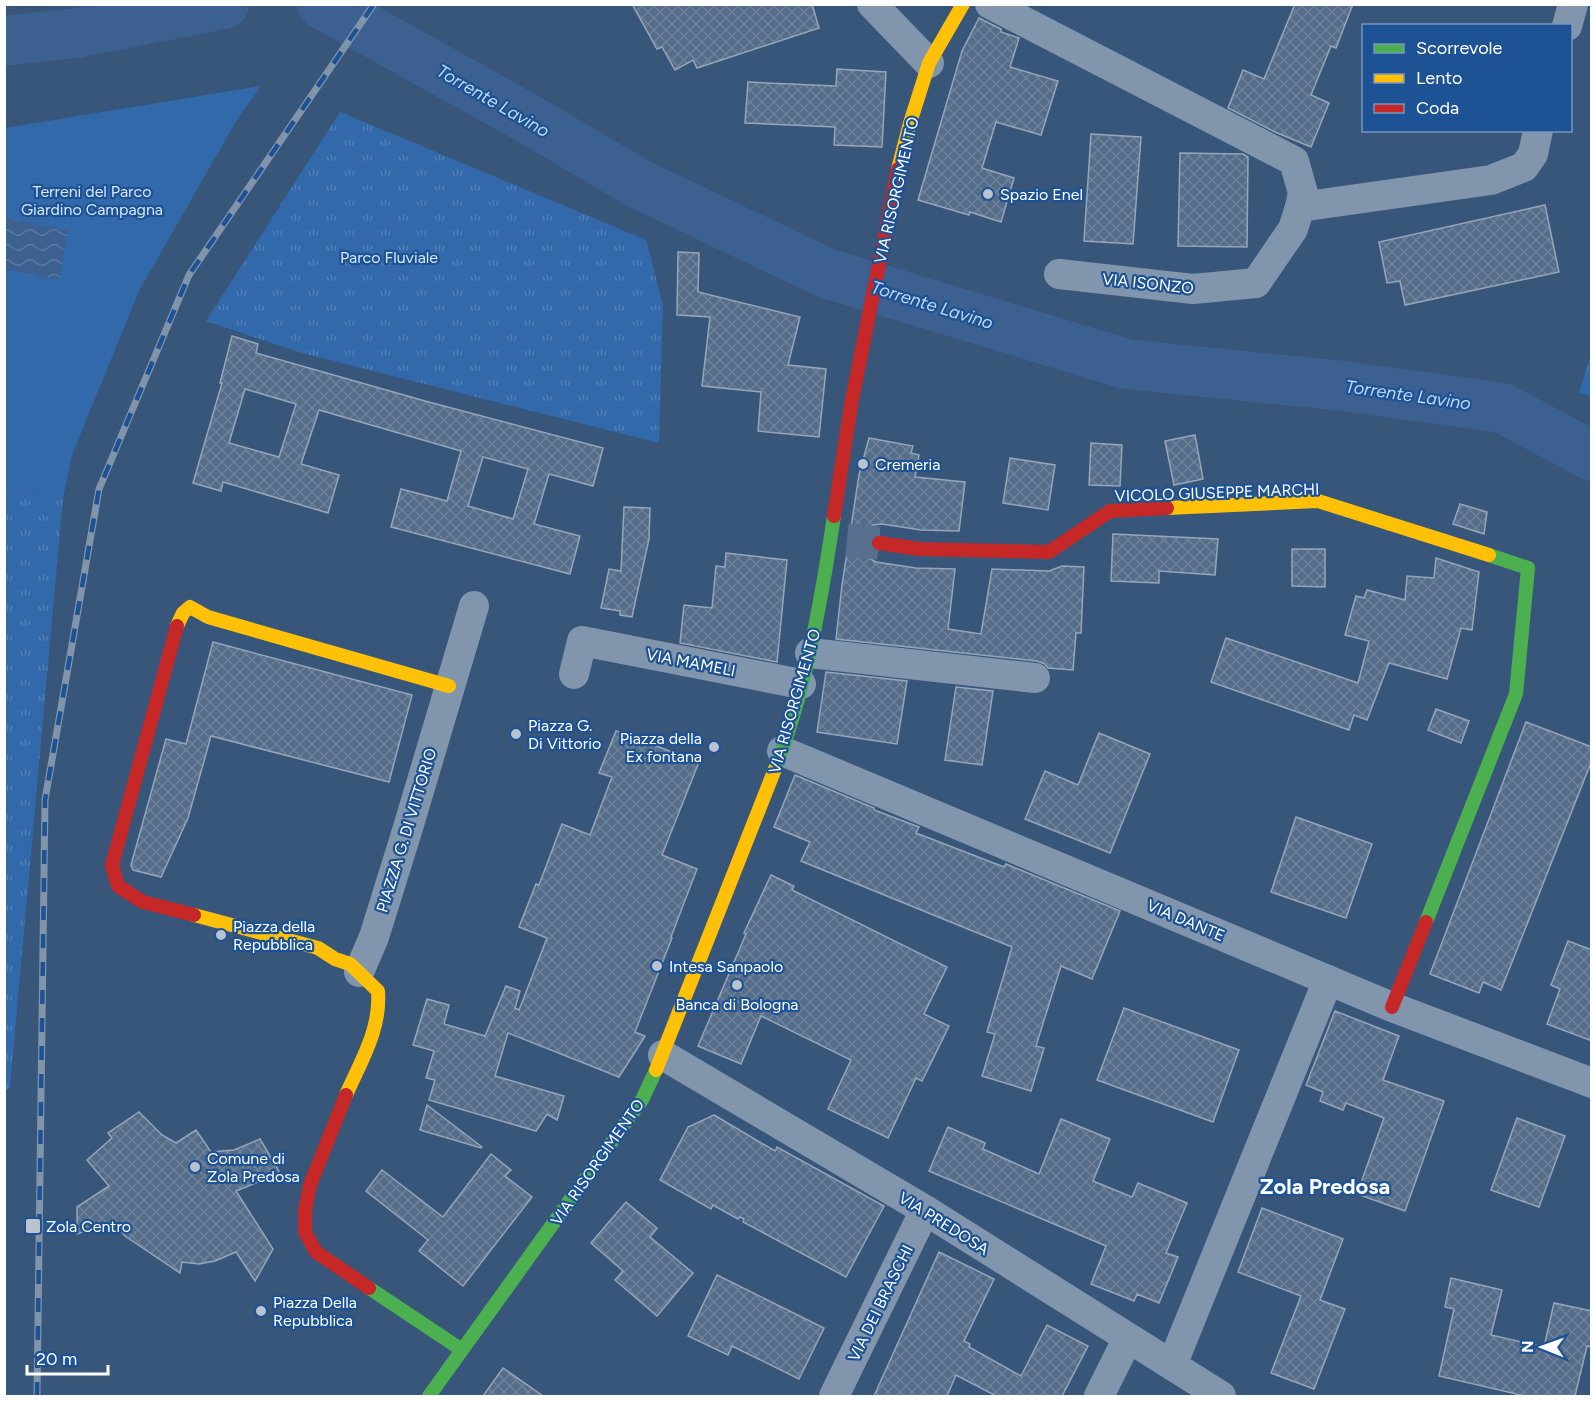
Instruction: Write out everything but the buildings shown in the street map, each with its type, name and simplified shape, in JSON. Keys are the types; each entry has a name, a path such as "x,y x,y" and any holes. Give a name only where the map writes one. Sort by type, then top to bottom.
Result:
{"street":[{"path":"872,4 929,63"},
{"name":"VIA RISORGIMENTO","path":"429,1396 642,1100 663,1055 782,751 810,653 831,538 851,405 892,195 910,123 929,63 963,4"},
{"path":"990,4 1294,161 1303,193 1300,207 1491,180 1524,167 1533,154 1538,132"},
{"path":"1568,24 1573,4"},
{"name":"VIA ISONZO","path":"1059,274 1193,289 1256,283 1293,229 1300,207"},
{"name":"VICOLO GIUSEPPE MARCHI","path":"879,543 919,549 1049,552 1110,511 1318,501 1528,568 1516,694 1392,1007"},
{"path":"831,538 847,540"},
{"name":"PIAZZA G. DI VITTORIO","path":"359,972 374,937 404,842 474,606"},
{"path":"449,686 208,617 190,607 183,613 175,632 112,865 118,886 144,902 318,948 335,959 350,964 378,991 379,1005 374,1032 337,1115 310,1185 305,1211 305,1232 316,1252 462,1350"},
{"name":"VIA MAMELI","path":"574,674 582,641 801,684"},
{"path":"810,653 1035,678"},
{"name":"VIA DANTE","path":"782,751 1392,1007 1592,1083"},
{"path":"1172,1365 1328,980"},
{"name":"VIA PREDOSA","path":"663,1055 925,1210 1221,1396"},
{"name":"VIA DEI BRASCHI","path":"834,1396 925,1210"},
{"path":"1099,1396 1128,1338"}],"green space":[{"name":"Terreni del Parco Giardino Campagna","path":"261,86 238,118 139,291 72,455 63,498 5,490 5,128"},
{"name":"Parco Fluviale","path":"340,112 646,240 663,305 659,443 302,353 206,321"},
{"path":"1591,354 1592,396 1579,393"},
{"path":"5,490 63,498 10,1087 5,1091"}],"water":[{"path":"5,218 68,230 59,280 5,269"}],"waterway":[{"name":"Torrente Lavino","path":"4,41 77,33 224,4"},
{"name":"Torrente Lavino","path":"322,4 527,118 639,184 826,273 1126,364 1343,386 1503,408 1592,456"}],"tunnel":[{"path":"847,540 879,543"}],"railway":[{"path":"37,1396 45,800 99,489 189,275 374,4"}],"traffic: fast":[{"path":"775,769 804,676 818,613 834,516"},
{"path":"1426,922 1516,694 1528,568 1489,555"},
{"path":"429,1396 642,1100 656,1070"},
{"path":"369,1288 462,1350"}],"traffic: slow":[{"path":"898,169 929,63 963,4"},
{"path":"1167,508 1318,501 1489,555"},
{"path":"177,626 183,613 190,607 208,617 449,686"},
{"path":"656,1070 775,769"},
{"path":"194,915 318,948 335,959 350,964 378,991 373,1032 346,1095"}],"traffic: jam":[{"path":"834,516 851,405 898,169"},
{"path":"879,543 919,549 1049,552 1110,511 1167,508"},
{"path":"177,626 112,865 118,886 143,902 194,915"},
{"path":"1392,1007 1426,922"},
{"path":"346,1095 310,1185 305,1211 305,1232 316,1252 369,1288"}],"place":[{"name":"Spazio Enel","path":"988,194"},
{"name":"Cremeria","path":"863,464"},
{"name":"Piazza G. Di Vittorio","path":"516,734"},
{"name":"Piazza della Ex fontana","path":"714,747"},
{"name":"Piazza della Repubblica","path":"221,935"},
{"name":"Intesa Sanpaolo","path":"657,966"},
{"name":"Banca di Bologna","path":"737,985"},
{"name":"Comune di Zola Predosa","path":"195,1167"},
{"name":"Zola Centro","path":"33,1226"},
{"name":"Piazza Della Repubblica","path":"261,1311"}],"district":[{"name":"Zola Predosa","path":"1325,1186"}]}
